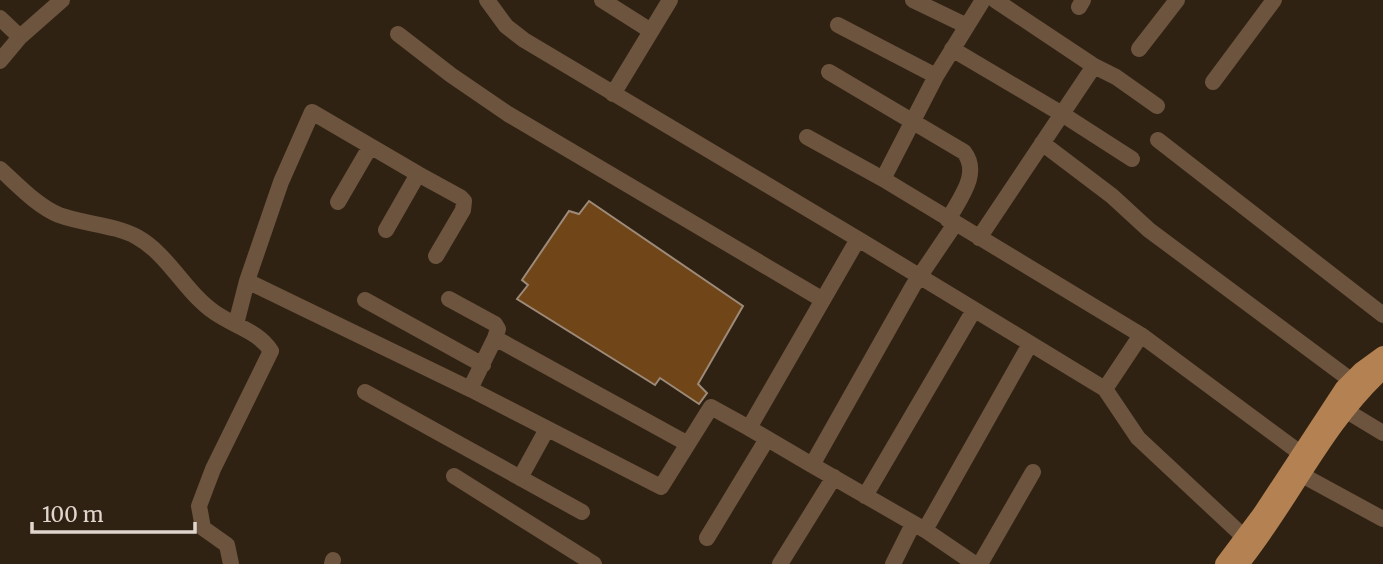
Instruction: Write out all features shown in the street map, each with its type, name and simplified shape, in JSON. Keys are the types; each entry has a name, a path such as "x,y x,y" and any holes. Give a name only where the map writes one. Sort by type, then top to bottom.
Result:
{"main road":[{"path":"1240,564 1284,505 1325,415 1352,381 1383,355"},
{"path":"1224,564 1359,392 1383,370"}],"street":[{"path":"0,61 20,37 62,0"},
{"path":"487,0 506,26 524,40 1105,389 1138,438 1244,537"},
{"path":"602,0 650,32"},
{"path":"613,94 670,0"},
{"path":"913,0 967,26"},
{"path":"883,179 936,76 983,0"},
{"path":"995,0 1157,106"},
{"path":"1139,49 1177,0"},
{"path":"1213,82 1274,0"},
{"path":"0,18 20,37"},
{"path":"838,25 936,76"},
{"path":"398,34 450,75 508,114 822,300"},
{"path":"952,49 1132,159"},
{"path":"979,237 1094,66"},
{"path":"812,464 951,222 970,178 971,163 959,147 829,72"},
{"path":"236,324 247,281 281,182 312,112 464,201 463,210 436,256"},
{"path":"807,136 1141,335 1304,464 1383,519"},
{"path":"1158,140 1383,315"},
{"path":"1042,143 1112,196 1149,230 1352,381"},
{"path":"338,202 370,147"},
{"path":"0,169 38,203 58,215 134,235 150,245 215,313 263,339 271,351 199,506 203,528 227,545 231,564"},
{"path":"386,230 418,174"},
{"path":"748,428 858,239"},
{"path":"247,281 470,389 661,487 711,407 919,527 977,564 1033,472"},
{"path":"449,299 495,324 498,330 470,389"},
{"path":"365,300 483,365"},
{"path":"865,496 974,310"},
{"path":"1105,389 1141,335"},
{"path":"495,338 688,444"},
{"path":"895,563 1030,344"},
{"path":"365,392 582,512"},
{"path":"1345,410 1383,433"},
{"path":"520,478 547,429"},
{"path":"707,538 767,439"},
{"path":"454,476 594,564"},
{"path":"780,564 834,477"}],"building":[{"path":"589,201 743,306 698,384 707,393 699,404 660,378 655,385 517,299 528,285 522,280 569,211 579,214"}]}
